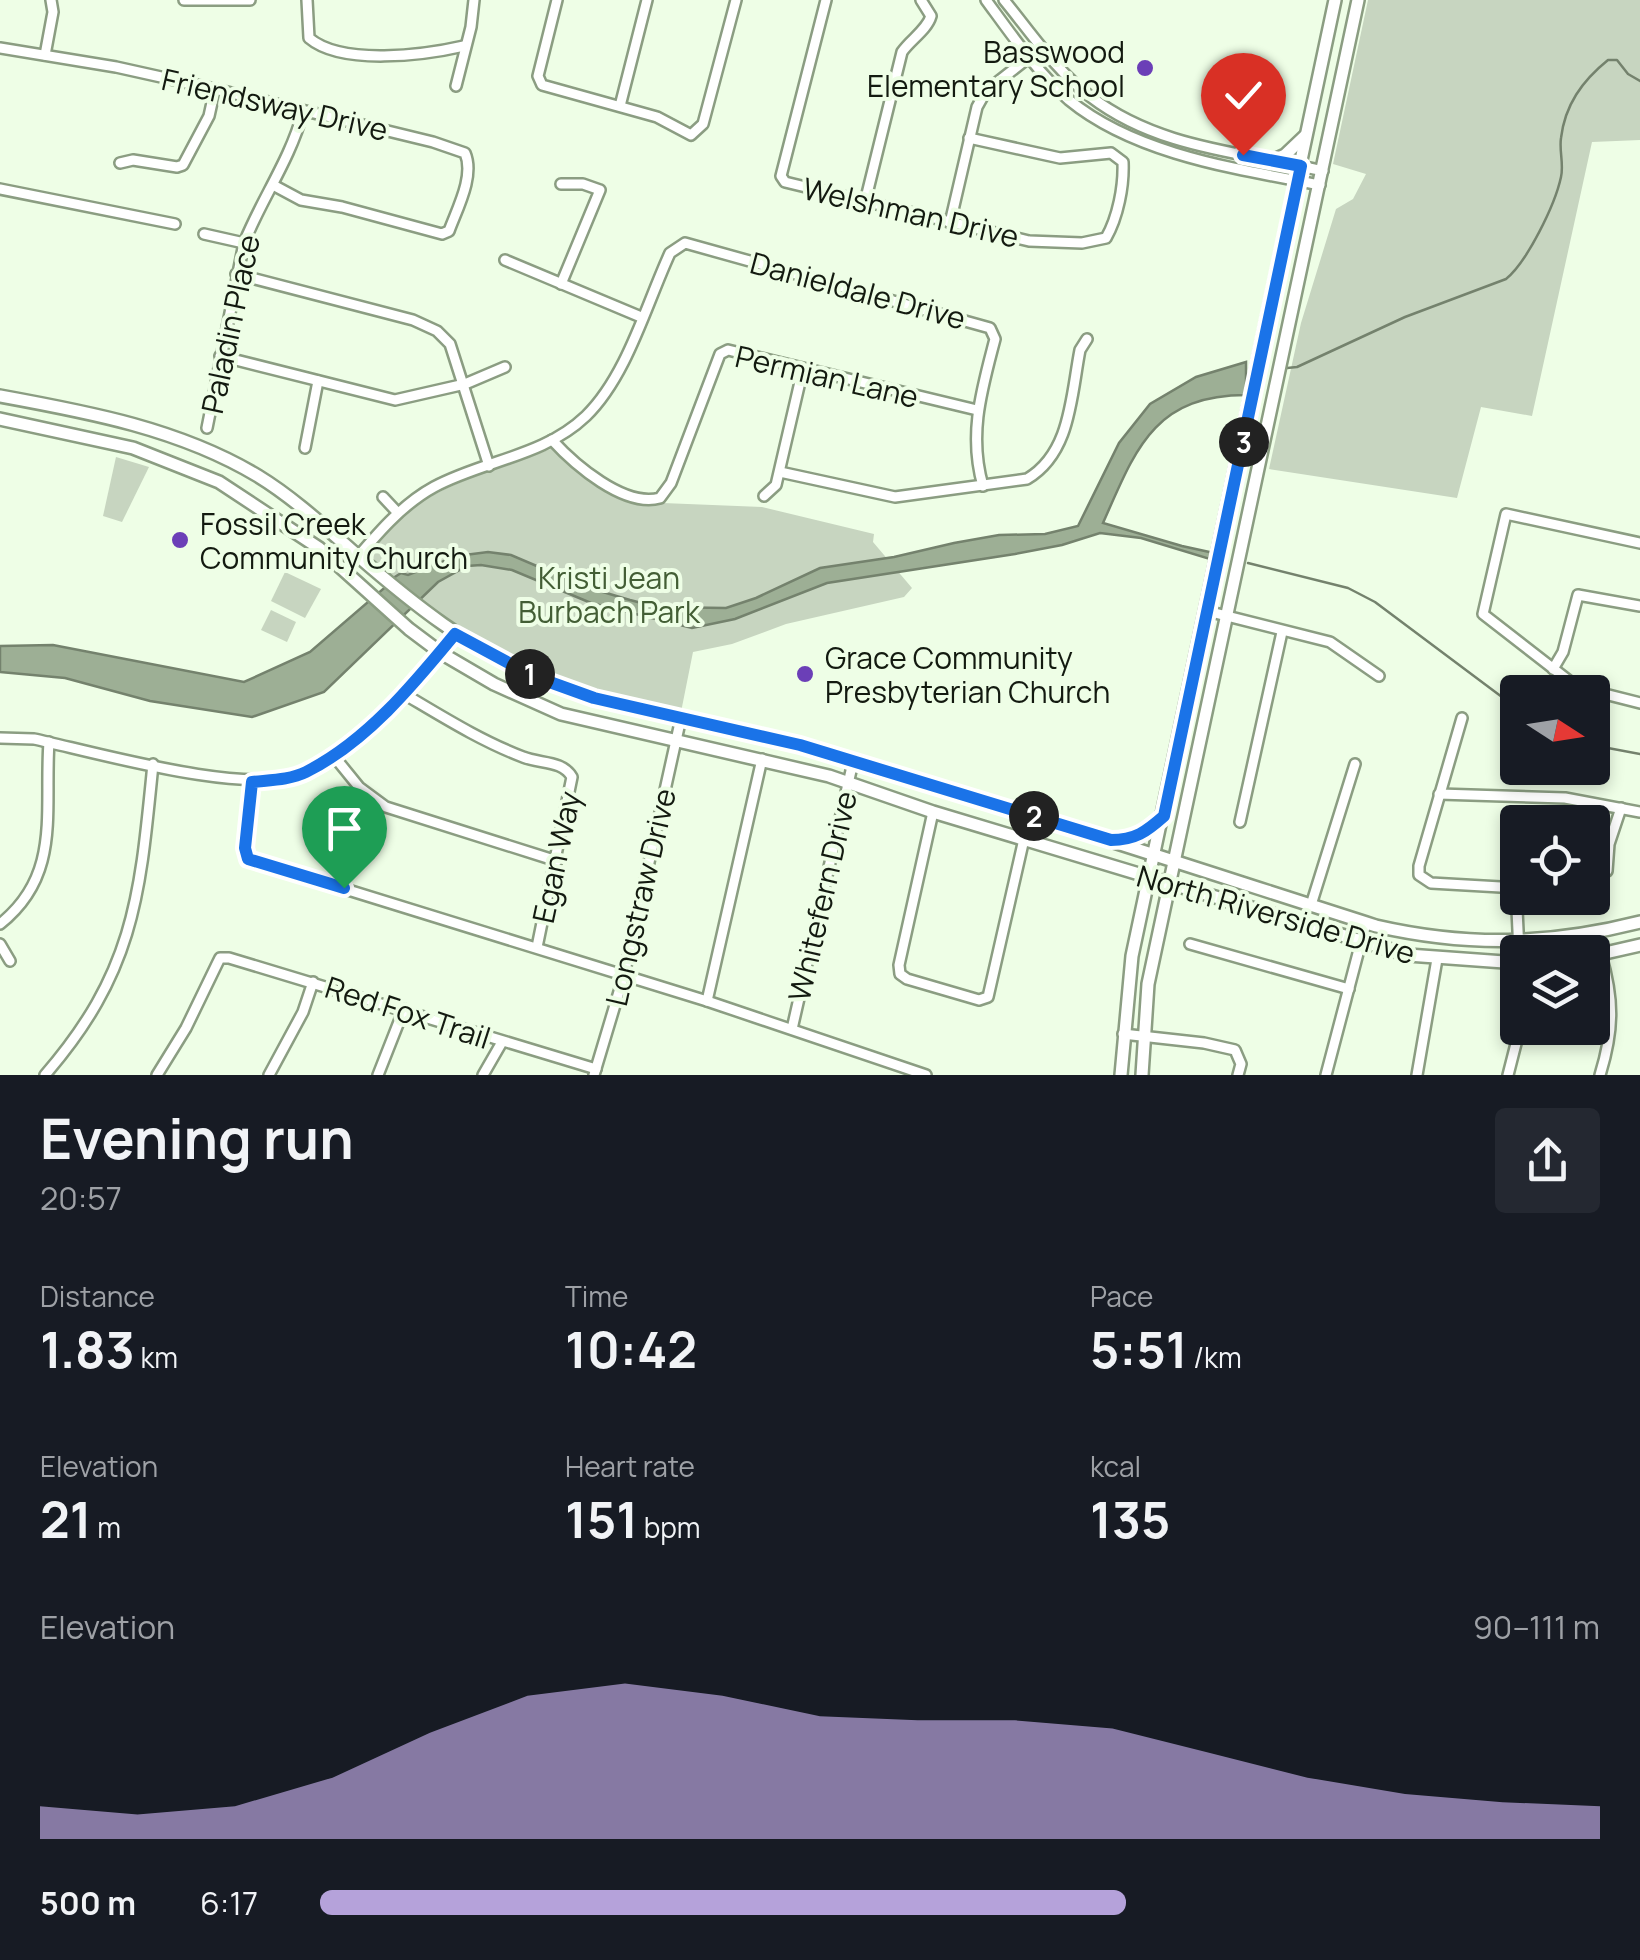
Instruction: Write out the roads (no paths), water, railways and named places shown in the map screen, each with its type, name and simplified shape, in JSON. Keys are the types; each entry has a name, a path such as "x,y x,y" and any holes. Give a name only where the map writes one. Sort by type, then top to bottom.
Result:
{"main road":[{"path":"1121,1075 1132,956 1335,2 1357,4 1148,984 1142,1075"},
{"path":"1272,160 1285,155 1308,133"},
{"name":"North Riverside Drive","path":"0,396 152,429 245,469 320,521 455,634 562,688 800,745 1366,923 1413,935 1500,946"},
{"path":"27,424 32,402"},
{"name":"North Riverside Drive","path":"0,419 133,448 218,482 286,524 441,653 494,684 561,714 848,782 933,812 1408,956 1500,962"},
{"path":"1111,840 1139,837 1164,816"},
{"name":"North Riverside Drive","path":"1578,935 1640,922"},
{"path":"1610,952 1640,944"}],"street":[{"path":"44,55 53,12 51,0"},
{"path":"184,0 250,0"},
{"path":"307,0 309,38 316,44 374,57 419,55 464,46"},
{"path":"456,86 472,28 474,0"},
{"path":"556,0 538,82 658,117 691,135 698,132 736,0"},
{"path":"620,106 647,0"},
{"name":"Welshman Drive","path":"826,0 780,176 784,182 1029,241 1082,242 1106,238 1113,226 1123,172 1122,162 1111,153 1060,158 969,138"},
{"path":"865,202 902,52 909,40 930,22 931,16 921,0"},
{"path":"986,0 1070,100 1150,145 1207,162 1320,185"},
{"path":"1004,0 1090,97 1146,130 1208,149 1323,171"},
{"path":"950,222 977,107 986,91 1042,47"},
{"name":"Friendsway Drive","path":"0,48 215,88 433,142 465,153 470,164 460,202 446,232 302,200 274,185"},
{"path":"120,163 133,160 177,168 183,165 209,116 215,88"},
{"name":"Paladin Place","path":"207,428 244,243 254,216 290,153 302,112"},
{"path":"561,184 583,184 600,190 561,284"},
{"path":"0,189 174,224"},
{"path":"204,234 244,243"},
{"name":"Danieldale Drive","path":"641,317 670,253 685,243 990,328 995,339 977,410 975,445 983,486"},
{"path":"346,571 398,512 438,484 552,440 576,424 603,396 627,352 641,317 505,260"},
{"path":"236,274 428,326 450,344 489,466"},
{"path":"780,472 886,497 911,497 1027,479 1046,468 1053,458 1066,423 1080,350 1087,339"},
{"name":"Permian Lane","path":"552,440 596,479 625,493 655,500 668,490 722,352 728,350 977,410"},
{"path":"220,356 395,400 465,384 505,368"},
{"path":"764,496 774,488 780,472 804,369"},
{"path":"305,448 318,381"},
{"path":"1240,461 1259,466"},
{"path":"383,497 398,512"},
{"path":"1640,543 1506,514 1484,616 1586,690 1640,703"},
{"path":"1553,669 1563,652 1578,595 1640,606"},
{"path":"1207,612 1330,642 1379,676"},
{"path":"1240,822 1282,632"},
{"path":"0,738 49,742 252,782 304,773 404,694 455,634"},
{"name":"Egan Way","path":"404,694 486,741 568,770 572,788 537,947"},
{"name":"Longstraw Drive","path":"595,1072 624,974 680,718"},
{"path":"1462,718 1419,866 1421,878 1431,883 1500,887"},
{"path":"0,924 25,901 44,862 49,742"},
{"path":"332,754 359,787 386,807 557,861"},
{"path":"707,1001 762,760"},
{"name":"Whitefern Drive","path":"792,1029 852,762"},
{"path":"46,1075 100,1002 130,928 140,885 153,764"},
{"path":"1312,905 1356,764"},
{"path":"252,782 245,848 248,859 624,974 926,1075"},
{"path":"1439,794 1549,797 1640,812"},
{"path":"1610,841 1622,808"},
{"path":"933,812 899,965 900,974 907,979 979,1000 988,997 1024,839"},
{"path":"1326,1075 1366,923"},
{"path":"0,944 10,962"},
{"path":"1190,944 1349,989"},
{"name":"Red Fox Trail","path":"158,1075 220,958 240,959 595,1072"},
{"path":"1417,1075 1437,959"},
{"path":"269,1075 303,1012 313,982"},
{"path":"1610,997 1610,1028"},
{"path":"378,1075 404,1009"},
{"path":"1123,1034 1234,1050 1240,1059 1238,1075"},
{"path":"483,1075 502,1042"},
{"path":"1508,1075 1516,1045"},
{"path":"1600,1075 1608,1045"}],"waterway":[{"path":"1287,368 1506,279 1531,247 1558,189 1563,126 1576,94 1608,60 1617,60 1640,81"},
{"path":"1248,563 1348,588 1375,602 1500,696"},
{"path":"1610,748 1640,754"}],"place":[{"name":"Basswood Elementary School","path":"1145,68"},
{"name":"Fossil Creek Community Church","path":"180,540"},
{"name":"Grace Community Presbyterian Church","path":"805,674"}],"park label":[{"name":"Kristi Jean Burbach Park","path":"609,594"}]}
